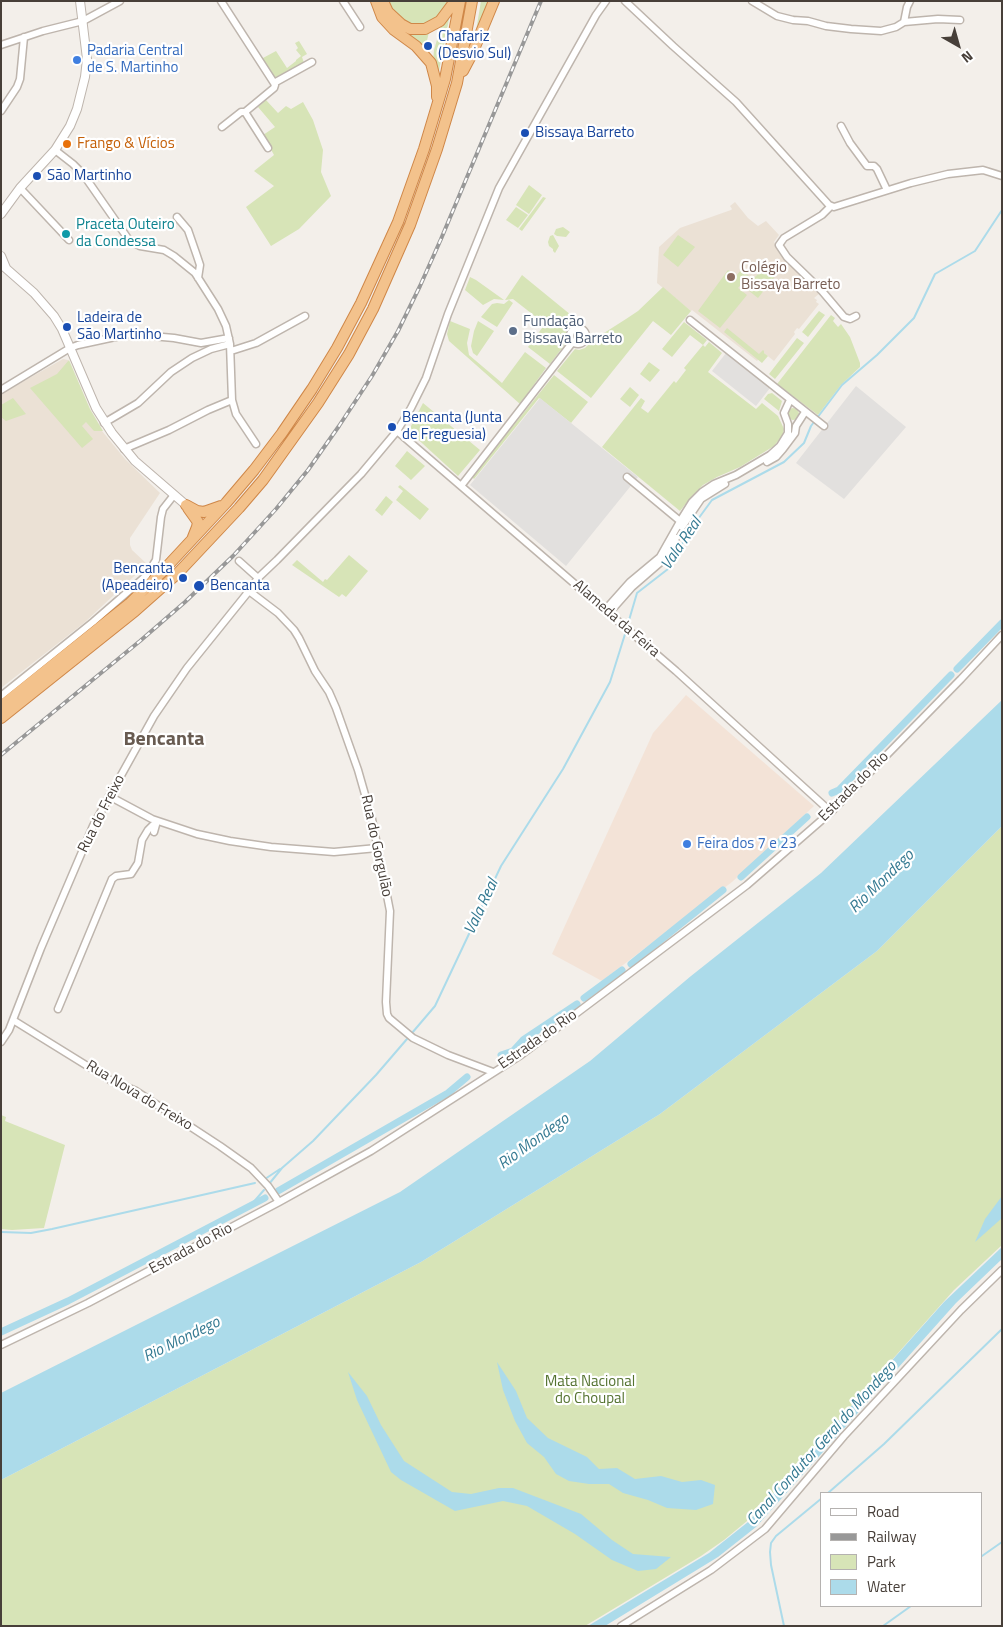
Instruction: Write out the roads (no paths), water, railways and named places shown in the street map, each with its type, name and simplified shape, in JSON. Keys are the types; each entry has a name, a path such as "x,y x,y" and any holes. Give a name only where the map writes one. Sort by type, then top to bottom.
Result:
{"highway":[{"path":"376,1 382,17 394,30 416,46 431,64 437,86 436,108"},
{"path":"383,1 388,12 400,24 410,29 425,29 440,21 455,1"},
{"path":"1,706 129,604 190,543 226,503 282,433 327,364 362,303 398,222 418,167 445,79 460,1"},
{"path":"1,718 135,611 178,573 239,508 286,450 324,394 349,354 373,309 414,217 457,83 472,1"},
{"path":"457,83 472,54 494,1"},
{"path":"186,505 197,511 204,512 226,503"},
{"path":"186,505 198,522 198,527 190,543"}],"street":[{"path":"2,214 20,188 55,150 70,126 83,90 87,59 80,1"},
{"path":"1,45 83,21 120,1"},
{"path":"221,1 275,85 274,88 245,112 241,112 222,126"},
{"path":"344,1 360,27"},
{"name":"Rua do Freixo","path":"1,1042 9,1030 89,834 154,716 186,668 258,578 360,474 397,431 411,408 426,378 448,314 500,188 606,1"},
{"path":"625,1 736,102 828,205 834,207 887,190 948,174 976,170 990,171 1002,176"},
{"path":"752,1 777,16 851,30 881,31 896,27 904,22 938,19 960,20"},
{"path":"904,22 910,1"},
{"path":"1,111 20,79 24,37"},
{"path":"274,83 312,62"},
{"path":"245,112 268,148"},
{"path":"841,126 850,143 867,166 874,166 877,169 887,190"},
{"path":"55,150 83,174 129,240 140,246 157,248 169,253 195,273 218,309 230,344 232,400 236,414 256,444"},
{"path":"20,188 69,240"},
{"path":"831,206 822,215 784,238 779,245 787,257 822,291 844,317 850,319 856,316"},
{"path":"177,217 188,230 197,256 200,265 198,278"},
{"path":"1,256 4,266 45,304 59,322 88,392 104,422 124,449 186,505"},
{"path":"1,390 78,345 129,334 174,338 201,343 256,343 304,316"},
{"path":"690,320 824,426"},
{"path":"461,486 572,343"},
{"path":"104,422 138,404 171,372 192,358 210,349 230,344"},
{"path":"124,449 232,400"},
{"path":"607,612 630,582 660,556 692,502 702,492 770,456 780,446 788,433 788,424 784,413 790,400"},
{"path":"607,612 662,561 669,552 691,511 701,499 719,486 776,457 795,433 805,412"},
{"path":"788,424 799,422"},
{"name":"Alameda da Feira","path":"397,431 747,734 831,812"},
{"path":"627,477 680,521"},
{"path":"1,696 93,622 146,576 156,560 160,517 163,509 174,495"},
{"path":"238,561 258,578"},
{"name":"Rua do Gorgulão","path":"249,591 278,612 294,630 315,671 329,692 358,770 372,819 390,911 386,1002 389,1018 413,1038 448,1055 493,1072"},
{"name":"Estrada do Rio","path":"1,1344 88,1303 371,1151 521,1055 747,885 831,812 962,679 1002,634"},
{"path":"109,796 157,820 198,834 271,847 334,852 377,848"},
{"path":"154,832 157,820"},
{"path":"58,1009 112,879 116,876 132,874 138,863 145,835 157,820"},
{"name":"Rua Nova do Freixo","path":"13,1020 110,1080 136,1091 220,1146 251,1168 268,1186 279,1202"},
{"path":"621,1626 711,1570 765,1530 844,1436 961,1310 1002,1270"}],"water":[{"name":"Rio Mondego","path":"1002,700 1002,826 877,951 660,1114 421,1262 1,1480 1,1393 400,1192 590,1061 691,976 821,873"},
{"path":"1002,1196 1002,1218 975,1242 985,1219"},
{"name":"Canal Condutor Geral do Mondego","path":"1002,1247 1002,1259 956,1303 756,1527 718,1557 605,1626 588,1626 709,1553 748,1522 944,1302"},
{"path":"497,1362 516,1391 527,1418 548,1438 587,1457 599,1469 617,1468 635,1479 661,1476 682,1482 701,1480 715,1485 713,1504 696,1510 667,1508 623,1493 609,1484 569,1481 556,1474 544,1457 527,1443 515,1421 503,1390"},
{"path":"348,1372 367,1396 381,1425 404,1461 452,1492 471,1494 499,1488 513,1488 581,1514 612,1540 633,1554 671,1557 656,1569 638,1571 612,1560 575,1534 527,1506 503,1501 455,1511 401,1480 391,1472 357,1400"}],"waterway":[{"name":"Vala Real","path":"627,627 637,593 668,569 690,530 712,500 784,462 804,443 811,426 842,385 877,355 914,318 935,274 975,251 1002,210"},
{"path":"957,669 1002,623"},
{"name":"Vala Real","path":"412,1033 435,1006 501,866 563,769 610,682 626,631"},
{"path":"832,793 839,790 951,675"},
{"path":"741,877 807,817"},
{"path":"631,964 723,890"},
{"path":"584,998 622,970"},
{"path":"501,1055 513,1051 523,1040 577,1004"},
{"name":"Vala Real","path":"269,1184 282,1168 313,1141 376,1075 407,1039"},
{"path":"278,1191 448,1093 467,1077"},
{"name":"Vala Real","path":"265,1179 280,1169"},
{"path":"1,1232 31,1233 52,1229 255,1183"},
{"name":"Vala Real","path":"251,1205 264,1190"},
{"path":"1,1332 68,1301 265,1198"},
{"path":"829,1492 884,1444 1002,1329"},
{"path":"784,1626 771,1565 771,1543 776,1536 820,1500"},
{"path":"983,1555 1002,1542"},
{"path":"883,1626 910,1607"}],"railway":[{"path":"1,755 185,602 233,556 276,509 308,470 372,376 398,331 441,239 541,1"}],"place":[{"name":"Chafariz (Desvio Sul)","path":"428,46"},
{"name":"Padaria Central de S. Martinho","path":"77,60"},
{"name":"Bissaya Barreto","path":"525,133"},
{"name":"Frango & Vícios","path":"67,144"},
{"name":"São Martinho","path":"37,176"},
{"name":"Praceta Outeiro da Condessa","path":"66,234"},
{"name":"Colégio Bissaya Barreto","path":"731,277"},
{"name":"Ladeira de São Martinho","path":"67,327"},
{"name":"Fundação Bissaya Barreto","path":"513,331"},
{"name":"Bencanta (Junta de Freguesia)","path":"392,427"},
{"name":"Bencanta (Apeadeiro)","path":"183,578"},
{"name":"Bencanta","path":"199,586"},
{"name":"Feira dos 7 e 23","path":"687,844"}],"district":[{"name":"Bencanta","path":"164,740"}],"park label":[{"name":"Mata Nacional do Choupal","path":"590,1390"}]}
